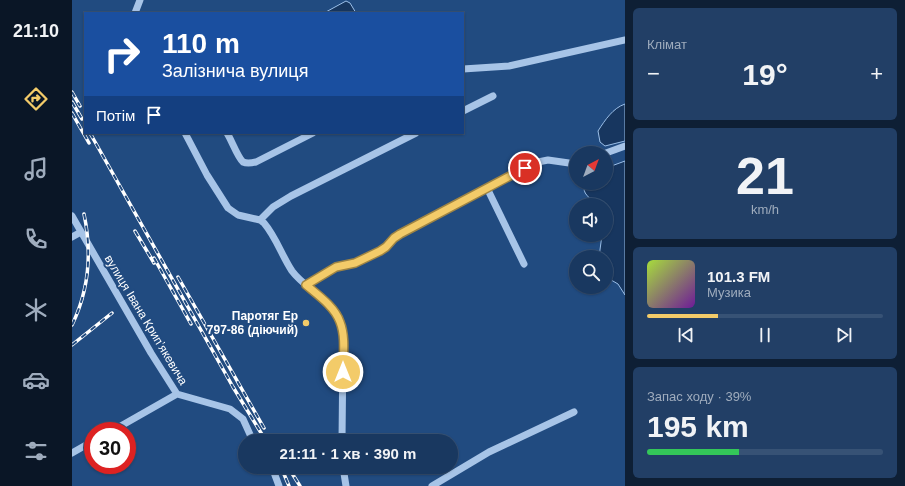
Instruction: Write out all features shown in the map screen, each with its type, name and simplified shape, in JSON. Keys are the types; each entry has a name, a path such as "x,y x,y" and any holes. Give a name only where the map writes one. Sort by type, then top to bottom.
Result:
{"street":[{"path":"135,12 140,0"},
{"path":"464,69 509,66 625,40"},
{"path":"464,110 493,96"},
{"path":"186,134 207,175 228,208 233,213 241,217 260,220 271,233 292,271 334,312 341,324 343,348 342,434"},
{"path":"228,134 240,158 243,162 250,164 311,134"},
{"path":"260,220 273,207 291,196 414,134"},
{"path":"613,150 625,146"},
{"path":"306,285 336,267 355,263 380,251 400,234 487,188 543,161 554,160 569,164"},
{"path":"487,188 524,264"},
{"name":"вулиця Івана Крипʼякевича","path":"72,216 151,353 177,394 230,409 243,419 250,434"},
{"path":"72,237 81,232"},
{"path":"128,422 177,394"},
{"path":"432,486 489,452 574,412"},
{"path":"72,453 84,447"},
{"path":"275,474 279,486"},
{"path":"344,474 346,486"}],"water":[{"path":"346,1 350,3 355,12 326,12"},
{"path":"625,104 625,141 605,146 600,142 598,131 613,111"},
{"path":"625,161 625,295 618,284 613,281 613,250 600,250 601,242 613,242 613,198 589,198 584,191 613,190 613,165"}],"railway":[{"path":"72,92 80,106"},
{"path":"72,102 82,119"},
{"path":"72,113 89,143"},
{"path":"91,134 233,387 262,434"},
{"path":"72,325 82,298 87,271 88,242 84,214"},
{"path":"135,231 154,263"},
{"path":"154,258 191,324"},
{"path":"178,277 264,428"},
{"path":"72,345 112,313"},
{"path":"284,474 289,486"},
{"path":"292,474 300,486"}],"place":[{"name":"Паротяг Ер 797-86 (діючий)","path":"306,323"}],"route":[{"path":"343,372 342,329 340,321 337,314 325,301 306,285 336,267 355,263 380,251 400,234 525,168"}]}
